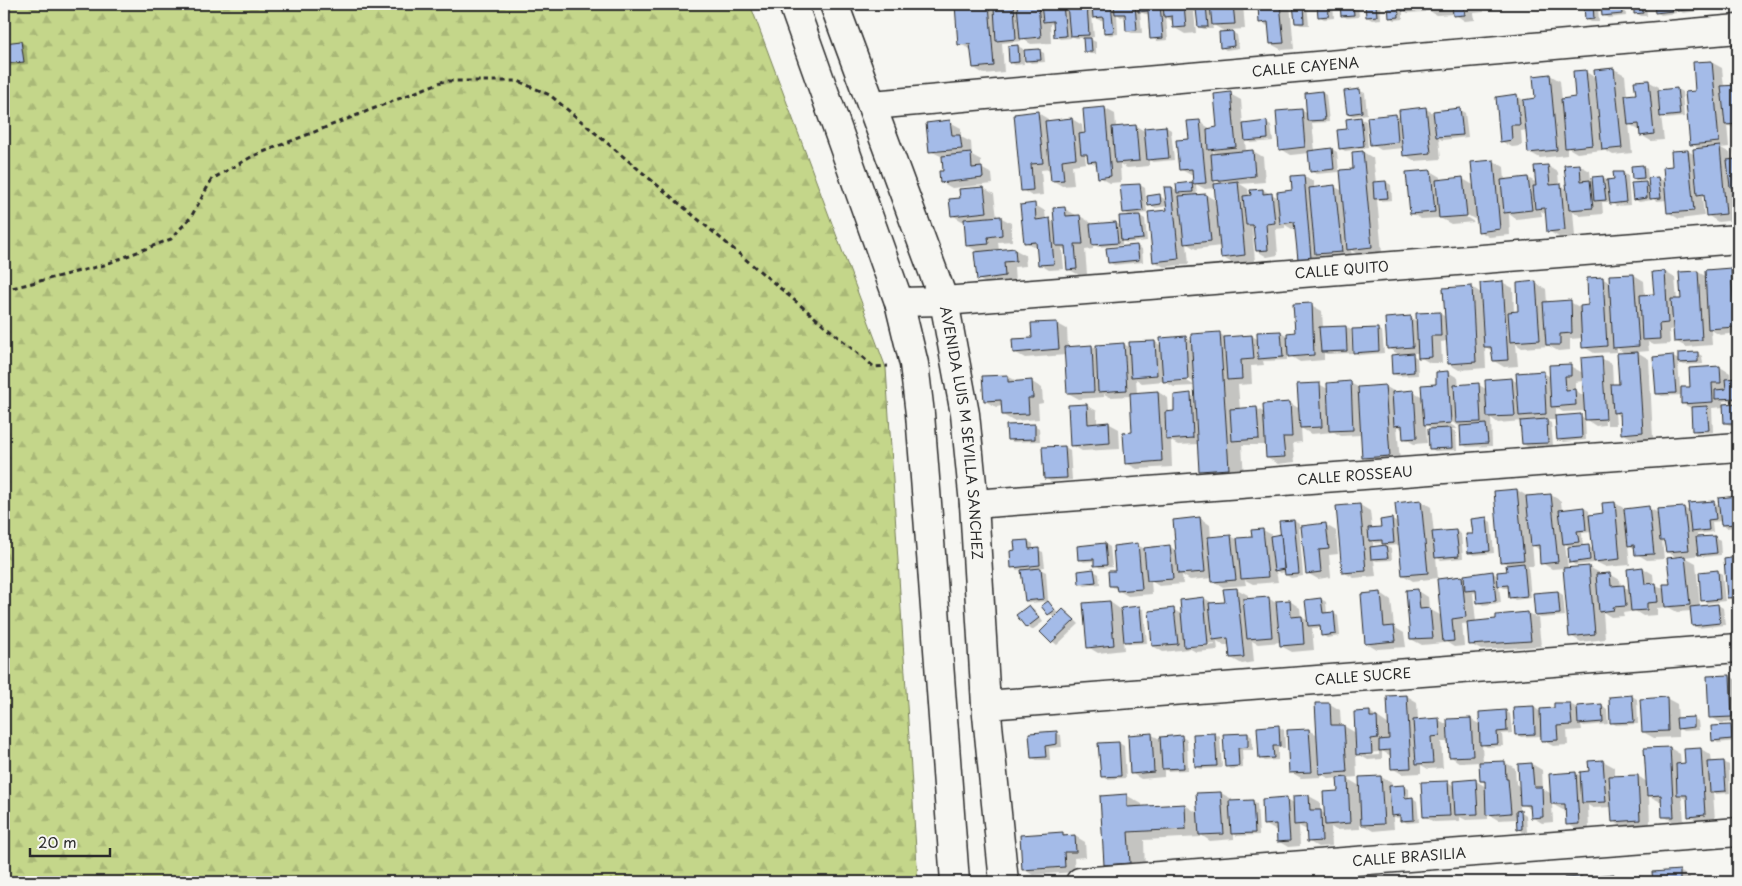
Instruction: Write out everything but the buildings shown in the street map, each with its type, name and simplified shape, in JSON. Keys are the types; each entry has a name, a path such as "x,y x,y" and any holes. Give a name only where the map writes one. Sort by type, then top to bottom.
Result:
{"street":[{"path":"792,4 899,302 914,364 920,414 955,882"},
{"name":"AVENIDA LUIS M SEVILLA SANCHEZ","path":"834,4 944,301 965,414 974,504 986,705 1004,882"},
{"name":"CALLE CAYENA","path":"872,105 1738,30"},
{"name":"CALLE QUITO","path":"899,302 944,301 1738,239"},
{"name":"CALLE ROSSEAU","path":"974,504 1738,447"},
{"name":"CALLE SUCRE","path":"986,705 1738,648"},
{"name":"CALLE BRASILIA","path":"1080,882 1738,832"}],"path":[{"path":"4,290 104,265 171,239 191,217 212,179 253,156 444,81 518,81 550,95 874,367 914,364"}],"green space":[{"path":"4,4 750,4 886,368 918,882 4,882"}]}
